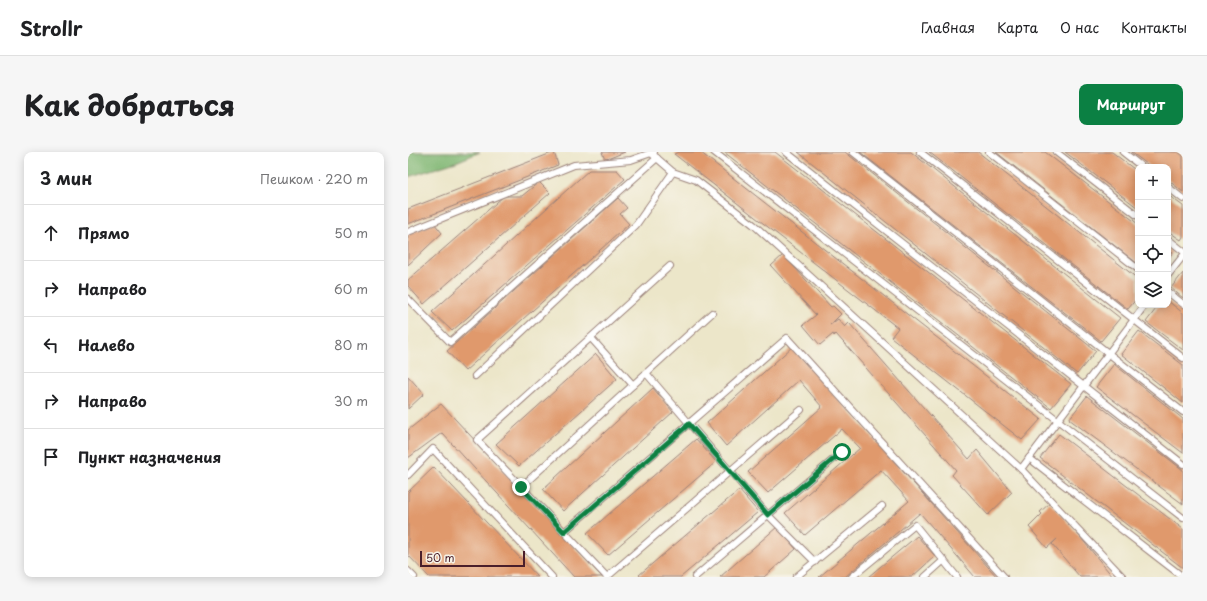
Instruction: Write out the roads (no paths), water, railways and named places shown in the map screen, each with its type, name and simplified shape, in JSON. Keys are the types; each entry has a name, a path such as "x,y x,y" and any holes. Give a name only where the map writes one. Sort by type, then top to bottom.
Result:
{"lane":[{"path":"714,152 1183,518"},
{"path":"786,152 1183,464"},
{"path":"853,152 1183,412"},
{"path":"920,152 1183,358"},
{"path":"989,152 1135,267"},
{"path":"1056,152 1135,214"},
{"path":"1123,152 1138,164"},
{"path":"408,232 574,165 631,160 653,153 673,172 696,180 754,225 1021,469 1123,577"},
{"path":"408,299 450,342 657,158"},
{"path":"475,376 636,225 673,172"},
{"path":"1171,189 1183,199"},
{"path":"1171,241 1183,251"},
{"path":"1170,272 1183,256"},
{"path":"670,266 477,440 607,577 801,410"},
{"path":"1171,294 1183,304"},
{"path":"1021,469 1144,308"},
{"path":"521,487 712,313"},
{"path":"591,338 633,385"},
{"path":"564,532 787,338 1004,577"},
{"path":"646,373 768,515 815,562"},
{"path":"408,475 433,449 552,577"},
{"path":"696,577 842,452"},
{"path":"1029,458 1183,577"},
{"path":"796,577 882,506"},
{"path":"852,577 915,525 958,577"},
{"path":"925,577 944,560"},
{"path":"408,571 414,577"}]}
